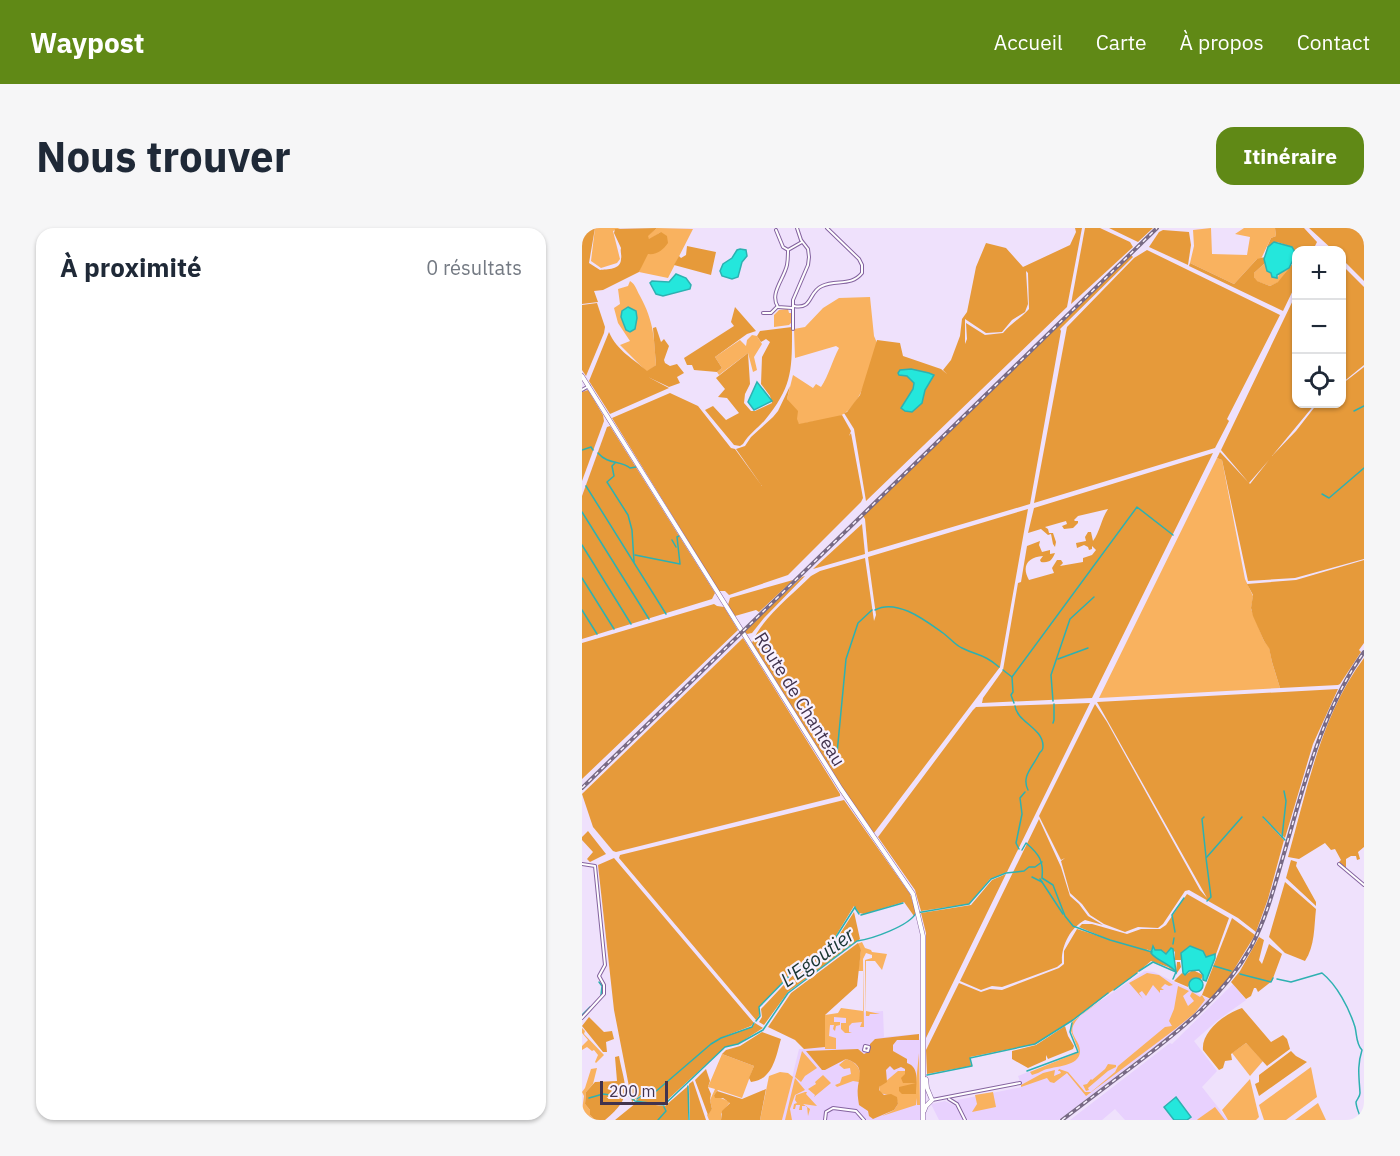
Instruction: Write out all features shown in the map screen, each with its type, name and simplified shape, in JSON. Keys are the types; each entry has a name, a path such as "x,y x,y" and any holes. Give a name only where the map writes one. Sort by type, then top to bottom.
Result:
{"main road":[{"name":"Route de Chanteau","path":"582,376 841,789 911,890 919,913 923,948 923,1058 929,1098 923,1118"},
{"name":"Route de Chanteau","path":"923,1118 922,1101 929,1098"}],"street":[{"path":"793,329 794,298 808,263 808,249 802,242 797,228"},
{"path":"763,313 771,313 777,307 806,305 815,291 823,286 852,281 862,273 860,259 827,228"},
{"path":"776,230 783,247 788,250"},
{"path":"788,250 802,242"},
{"path":"777,307 775,295 787,267 788,250"},
{"path":"582,390 589,386"},
{"path":"582,864 595,866 605,965 598,976 604,985 604,994 582,1018"},
{"path":"1339,864 1364,885"},
{"path":"929,1098 945,1099 1020,1083"},
{"path":"945,1099 957,1104 966,1120"},
{"path":"825,1120 826,1112 833,1108 856,1111 866,1120"}],"shaded area":[{"path":"582,228 595,228 589,263 600,270 613,268 620,263 621,248 614,233 615,229 657,228 648,236 649,239 661,232 667,236 668,243 660,252 648,254 639,272 603,290 594,291 598,302 582,304"},
{"path":"595,228 620,228 613,231 620,259 617,263 601,268 591,261"},
{"path":"657,228 693,229 668,278 639,272 643,260 661,232 649,240 647,236"},
{"path":"1075,228 1082,228 1067,307 866,501 854,429 844,413 860,395 877,340 900,343 903,356 941,369 947,374 943,370 951,360 960,336 962,319 967,312 976,267 986,243 1006,248 1023,267 1070,245 1076,232","holes":["1026,271 1028,273 1029,309 1003,333 985,335 966,323 965,344 965,319 986,333 1002,332 1012,320 1025,312 1028,304"]},
{"path":"1085,228 1100,228 1130,242 1133,247 1071,304"},
{"path":"1109,228 1153,228 1138,242"},
{"path":"1211,228 1212,254 1247,255 1250,237 1235,234 1244,228 1275,228 1276,236 1271,238 1261,259 1257,259 1234,284 1190,263 1194,246 1193,230"},
{"path":"1275,228 1304,228 1317,242 1315,246 1292,247 1277,242 1267,247 1271,238 1276,236"},
{"path":"1309,228 1361,228 1364,234 1364,281 1346,263 1346,246 1329,246"},
{"path":"1163,230 1189,232 1191,245 1188,265 1149,247 1159,232"},
{"path":"1274,242 1292,247 1292,262 1289,268 1277,275 1277,278 1272,277 1267,271 1264,259 1268,247"},
{"path":"687,246 716,252 711,275 674,265 679,256 681,258 686,255"},
{"path":"740,249 746,250 747,256 742,262 738,277 732,279 722,276 720,271 723,264"},
{"path":"1147,250 1280,315 1227,419 1229,421 1215,448 1034,503 1067,327 1134,258"},
{"path":"1131,255 1133,257 1060,329 1030,504 868,552 863,516"},
{"path":"1265,257 1265,263 1254,273 1254,277 1257,281 1270,286 1278,282 1292,264 1292,292 1283,311 1189,266 1190,263 1234,284 1257,259"},
{"path":"1265,263 1272,275 1278,277 1289,268 1279,282 1270,286 1256,281 1254,277 1254,273"},
{"path":"1346,269 1364,287 1364,365 1346,380"},
{"path":"676,274 686,278 691,285 690,289 663,296 656,294 650,283 652,281 669,282"},
{"path":"630,281 645,305 655,346 656,365 647,372 620,345 630,341 618,323 614,308 620,304 618,289 628,286"},
{"path":"870,297 874,336 877,343 860,394 855,403 840,416 799,425 787,399 793,375 813,388 816,384 821,387 839,348 836,346 795,358 794,329 805,327 823,308 839,298"},
{"path":"1292,302 1292,408 1312,408 1272,456 1314,408 1346,408 1346,381 1364,367 1364,559 1295,578 1248,581 1222,460 1217,458 1220,452 1248,482 1221,450"},
{"path":"597,303 605,327 586,376 582,370 582,305"},
{"path":"628,307 636,311 637,318 635,329 630,332 626,330 621,317 622,311"},
{"path":"735,307 756,331 747,334 715,357 722,368 717,372 694,370 692,365 687,365 684,358 734,326 731,322"},
{"path":"788,309 789,313 792,313 791,323 774,327 774,315 779,310"},
{"path":"656,327 661,342 664,339 669,346 665,363 670,366 677,364 684,373 677,377 680,383 669,387 648,377 669,388 610,414 589,381 609,332 621,350 647,371 656,365 653,328"},
{"path":"792,327 791,366 786,387 765,420 743,444 734,445 705,410 713,406 726,420 739,413 727,398 718,397 725,389 716,378 748,353 750,384 744,403 751,411 755,411 772,403 761,384 762,357 770,342 766,339 761,342 757,336 760,331"},
{"path":"752,335 757,336 762,344 754,357 757,370 753,372 748,353 719,375 717,372 722,368 715,357 740,340 746,346 747,340"},
{"path":"911,369 934,375 925,390 922,403 912,412 901,408 913,389 914,383 907,376 898,373 900,370"},
{"path":"757,382 772,401 754,410 748,402"},
{"path":"790,386 787,399 798,411 799,424 842,415 851,431 849,436 851,433 863,498 788,575 729,595 725,591 719,591 612,418 670,393 698,406 731,448 735,449 762,486 736,449 745,446 751,437 773,417"},
{"path":"588,390 603,415 604,421 582,481 582,392"},
{"path":"610,426 715,593 712,599 582,639 582,496 607,427"},
{"path":"1213,453 1092,698 982,703 983,698 1003,670 1018,583 1021,582 1027,546 1040,541 1042,552 1050,550 1050,554 1055,553 1049,561 1041,562 1043,556 1033,558 1027,563 1026,570 1029,580 1054,573 1052,568 1057,560 1063,563 1060,566 1083,562 1083,558 1092,555 1096,550 1092,546 1089,550 1084,545 1077,548 1076,543 1086,541 1085,537 1088,532 1091,532 1093,541 1108,509 1078,516 1074,520 1078,523 1073,528 1064,529 1062,526 1067,524 1066,521 1045,527 1049,533 1053,533 1055,547 1051,534 1048,535 1041,529 1028,533 1034,508"},
{"path":"1217,458 1222,460 1245,579 1253,596 1251,609 1264,641 1269,647 1280,688 1099,698"},
{"path":"1028,509 1000,667 874,833 844,790 752,643 756,634 778,607 811,576 820,571 865,558 874,621 876,615 868,557"},
{"path":"862,524 865,554 813,569"},
{"path":"1364,560 1364,643 1359,650 1361,652 1340,684 1280,688 1269,648 1253,616 1251,608 1253,595 1247,584 1296,580"},
{"path":"805,576 752,633 747,634 744,631 802,577"},
{"path":"793,580 759,612 756,610 735,616 728,605 730,598"},
{"path":"714,604 724,607 738,630 582,779 582,643"},
{"path":"743,638 840,796 613,851 593,827 582,794"},
{"path":"1364,658 1364,847 1358,852 1360,859 1357,860 1356,856 1351,856 1346,859 1346,870 1339,862 1341,860 1335,849 1331,850 1325,843 1299,859 1288,857 1326,728 1349,680"},
{"path":"1338,689 1313,744 1285,838 1262,817 1284,840 1268,899 1256,932 1238,918 1189,890 1185,891 1158,928 1138,927 1125,932 1104,924 1090,915 1070,893 1061,861 1065,858 1061,860 1039,816 1095,704 1200,890 1207,898 1097,702"},
{"path":"1090,703 1007,872 990,879 969,904 921,911 915,890 878,837 973,710 976,707"},
{"path":"844,800 910,894 916,912 914,916 904,902 864,914 859,913 854,906 829,947 795,970 759,1007 759,1016 756,1020 619,858 620,855"},
{"path":"1039,819 1061,867 1070,896 1088,916 1103,925 1085,920 1080,923 1065,944 1062,963 1057,967 1002,987 992,986 981,990 960,981"},
{"path":"588,831 606,854 590,862 587,859 593,852 582,840"},
{"path":"614,858 754,1023 723,1037 752,1027 755,1023 763,1028 738,1044 725,1047 663,1104 636,1101 644,1094 654,1094 654,1092 643,1093 632,1102 614,1010 598,865"},
{"path":"1291,860 1297,862 1296,866 1316,906 1286,878"},
{"path":"1006,874 926,1038 926,933 921,913 971,905 992,880"},
{"path":"1285,882 1316,909 1312,943 1305,961 1285,953 1269,937"},
{"path":"1187,894 1229,918 1215,957 1214,954 1206,957 1203,951 1190,946 1181,953 1181,960 1175,960 1175,952 1171,948 1166,954 1153,947 1151,951 1146,949 1176,971 1177,962 1180,962 1181,967 1177,973 1151,961 1073,1020 1035,1044 970,1057 971,1066 927,1074 926,1050 959,983 981,992 990,989 1002,990 1059,968 1064,964 1064,951 1077,929 1105,938 1079,927 1082,924 1092,924 1127,934 1141,929 1160,929 1166,925"},
{"path":"854,912 860,939 788,992 764,1025 759,1022 762,1017 761,1009 796,972 830,949"},
{"path":"1232,918 1255,935 1230,976 1211,999 1202,995"},
{"path":"1259,937 1264,940 1259,960 1262,964 1269,944 1282,954 1272,981 1258,992 1254,988 1251,996 1246,999 1231,982 1240,971"},
{"path":"862,942 865,948 872,952 887,954 882,970 875,961 866,961 866,1011 880,1014 866,1016 865,960 872,958 872,955 866,953 863,959 864,1027 860,1027 862,1022 852,1023 849,1026 849,1032 852,1033 845,1033 841,1029 841,1023 846,1023 846,1018 834,1017 834,1022 840,1022 840,1025 836,1026 835,1031 834,1025 830,1025 829,1036 836,1038 836,1049 825,1049 825,1015 838,1013 841,1008 863,1011 863,971 858,971 861,950 857,944"},
{"path":"858,943 861,950 857,986 825,1015 825,1047 804,1049 795,1040 768,1027 791,993"},
{"path":"1153,946 1155,950 1161,950 1166,954 1171,948 1173,949 1176,972 1151,953"},
{"path":"1190,946 1203,951 1206,957 1215,954 1206,981 1203,980 1203,975 1199,970 1189,971 1185,975 1183,973 1181,953"},
{"path":"1193,970 1203,975 1201,980 1193,978 1188,987 1174,981 1182,973 1185,975"},
{"path":"1145,971 1154,972 1209,999 1185,1023 1059,1120 968,1120 957,1100 1022,1087 1018,1076 1079,1052 1071,1031 1072,1022"},
{"path":"1147,973 1159,975 1173,985 1165,984 1161,988 1164,990 1160,990 1160,993 1153,985 1146,996 1142,991 1139,993 1143,999 1129,983"},
{"path":"1193,978 1199,978 1203,985 1199,992 1193,992 1189,988 1189,982"},
{"path":"1233,984 1246,1000 1194,1041 1217,1071 1202,1087 1228,1120 1125,1120 1115,1109 1102,1120 1070,1120 1170,1043 1172,1044"},
{"path":"1178,986 1189,991 1183,996 1188,1006 1194,1001 1190,996 1192,992 1200,997 1202,995 1205,1000 1195,1013 1174,1030 1086,1096 1067,1073 1054,1083 1047,1078 1021,1087 1043,1073 1055,1070 1054,1076 1061,1073 1059,1069 1068,1072 1085,1092 1091,1092 1165,1027 1172,1026 1169,1021 1174,1009"},
{"path":"1242,1008 1271,1042 1283,1035 1290,1049 1267,1066 1246,1043 1231,1054 1232,1060 1225,1061 1223,1068 1219,1070 1203,1050 1203,1043 1216,1024"},
{"path":"883,1011 884,1037 916,1034 920,1040 920,1120 782,1120 799,1049 804,1049 825,1015"},
{"path":"1081,1015 1076,1020 1072,1031 1080,1051 1076,1060 1032,1075 1030,1072 1079,1052 1071,1031 1072,1022"},
{"path":"589,1017 604,1032 612,1031 614,1039 606,1042 607,1052 603,1052 582,1026"},
{"path":"1065,1026 1074,1046 1073,1049 1048,1059 1046,1055 1046,1060 1028,1068 1012,1059 1012,1051 1036,1045"},
{"path":"582,1028 585,1031 584,1034 604,1055 596,1063 598,1055 594,1050 587,1047 582,1050 582,1046 588,1040 582,1033"},
{"path":"762,1032 781,1039 769,1072 764,1077 751,1082 749,1078 754,1066 722,1054"},
{"path":"919,1034 919,1040 897,1040 893,1045 893,1051 907,1059 907,1063 914,1068 916,1083 903,1083 901,1078 905,1074 905,1069 901,1067 894,1070 890,1066 886,1070 887,1082 879,1087 879,1090 884,1095 891,1094 897,1097 898,1104 894,1110 873,1119 869,1116 868,1111 859,1105 860,1073 858,1066 846,1059 822,1070 806,1051 858,1049 864,1054 870,1051 870,1044 875,1039"},
{"path":"1246,1043 1263,1061 1250,1076 1232,1053"},
{"path":"802,1051 817,1068 805,1076 801,1082 795,1077"},
{"path":"1291,1051 1307,1062 1259,1096 1255,1084 1259,1082 1259,1075"},
{"path":"919,1053 920,1105 917,1105 916,1098 916,1105 882,1116 894,1110 898,1104 896,1097 880,1093 879,1087 898,1071 905,1071 905,1074 916,1083"},
{"path":"722,1054 754,1066 742,1098 718,1090 714,1095 730,1102 721,1114 721,1120 709,1120 707,1115 712,1109 710,1100 715,1089 708,1087"},
{"path":"619,1056 625,1084 624,1098 605,1120 595,1120 585,1104 586,1092 595,1082 617,1081 615,1057"},
{"path":"846,1059 858,1068 859,1082 853,1081 837,1087 835,1085 840,1083 842,1077 851,1074 850,1068 844,1069 839,1065"},
{"path":"1108,1064 1116,1065 1116,1067 1108,1071 1086,1091 1083,1085 1092,1080"},
{"path":"1311,1067 1317,1097 1286,1120 1264,1120 1259,1105"},
{"path":"597,1068 593,1084 586,1092 585,1104 595,1120 593,1120 582,1110 584,1096 582,1092 591,1069"},
{"path":"706,1069 710,1081 708,1087 712,1109 708,1115 695,1080"},
{"path":"780,1072 788,1073 793,1077 782,1120 760,1120 769,1076"},
{"path":"823,1075 831,1083 814,1097 815,1095 808,1089 816,1084 815,1082"},
{"path":"795,1078 805,1090 795,1095 790,1109 792,1120 785,1120"},
{"path":"1250,1079 1259,1117 1256,1120 1228,1120 1222,1110"},
{"path":"693,1081 706,1120 690,1120 689,1084"},
{"path":"916,1083 916,1094 902,1094 899,1087"},
{"path":"688,1086 688,1120 615,1120 636,1103 665,1106"},
{"path":"766,1089 760,1120 721,1120 722,1111 730,1103 723,1098 715,1098 717,1091 742,1099"},
{"path":"805,1092 817,1106 803,1104 806,1106 802,1106 802,1110 799,1110 800,1105 796,1105 793,1109 794,1104 797,1103 796,1095"},
{"path":"993,1092 996,1107 972,1112 977,1104 975,1095"},
{"path":"1176,1097 1191,1117 1187,1120 1174,1120 1164,1107"},
{"path":"945,1101 956,1106 963,1120 939,1120 931,1104"},
{"path":"1318,1103 1326,1120 1295,1120"},
{"path":"1215,1107 1225,1120 1197,1120 1198,1119"}],"waterway":[{"path":"1354,411 1364,406"},
{"path":"582,450 591,447 593,450"},
{"path":"598,453 610,461 630,468 636,467"},
{"path":"615,463 612,466 614,476 607,482 628,515 632,530 634,562"},
{"path":"1322,494 1329,498 1364,468"},
{"path":"586,486 666,614"},
{"path":"1012,677 1137,507 1173,535"},
{"path":"582,512 649,619"},
{"path":"635,555 680,564 677,537 679,536"},
{"path":"672,540 676,547"},
{"path":"582,545 631,624"},
{"path":"582,578 614,629"},
{"path":"1053,701 1051,675 1070,619 1094,597"},
{"path":"875,610 893,607 911,612 946,635 959,647 985,657 999,667"},
{"path":"582,610 597,634"},
{"path":"836,764 846,659 858,623 872,610"},
{"path":"1058,659 1088,648"},
{"path":"1003,670 1012,677 1013,692 1011,695 1014,703"},
{"path":"1053,723 1054,704"},
{"path":"1015,706 1020,716 1039,734 1043,746 1043,750 1027,776 1028,790"},
{"path":"1282,837 1286,801 1284,791"},
{"path":"1019,849 1016,843 1022,814 1020,798 1025,792"},
{"path":"1204,817 1202,819 1206,857"},
{"path":"1207,901 1211,897 1206,858 1242,817"},
{"path":"1263,817 1285,840"},
{"name":"L'Egoutier","path":"1022,850 1026,843 1037,854 1041,862 1042,878 1053,885 1065,916 1073,926 1152,952"},
{"name":"L'Egoutier","path":"629,1096 635,1101 664,1105 725,1047 738,1044 763,1030 788,993 857,941 872,938 898,927 916,913 969,904 991,879 1006,873 1024,871 1042,862"},
{"path":"1032,877 1042,882"},
{"path":"1040,879 1063,914"},
{"path":"1175,932 1172,915 1184,898"},
{"path":"861,915 903,903"},
{"path":"756,1021 760,1016 759,1007 795,970 829,948 855,907"},
{"path":"855,908 859,914"},
{"path":"1173,944 1174,938"},
{"path":"1139,971 1153,962 1176,972 1173,979"},
{"name":"L'Egoutier","path":"1214,966 1231,971"},
{"path":"1114,990 1137,973"},
{"name":"L'Egoutier","path":"1277,979 1291,982 1322,973 1342,997 1362,1050 1359,1066 1360,1094 1356,1102 1362,1120"},
{"name":"L'Egoutier","path":"1240,974 1271,982 1273,978"},
{"path":"599,982 602,986 601,995"},
{"path":"927,1075 972,1066 970,1058 1035,1044 1073,1020 1108,993"},
{"path":"582,1015 590,1007"},
{"path":"637,1099 644,1094 654,1093 711,1044 752,1027 754,1023"},
{"path":"1027,1071 1078,1052 1070,1032 1072,1023"},
{"path":"688,1086 689,1120"},
{"name":"L'Egoutier","path":"589,1098 603,1094 626,1097"},
{"path":"658,1120 666,1111 664,1107"}],"railway":[{"path":"582,788 1157,228"},
{"path":"1062,1120 1188,1022 1216,995 1251,947 1265,914 1315,751 1336,700 1364,652"}]}
